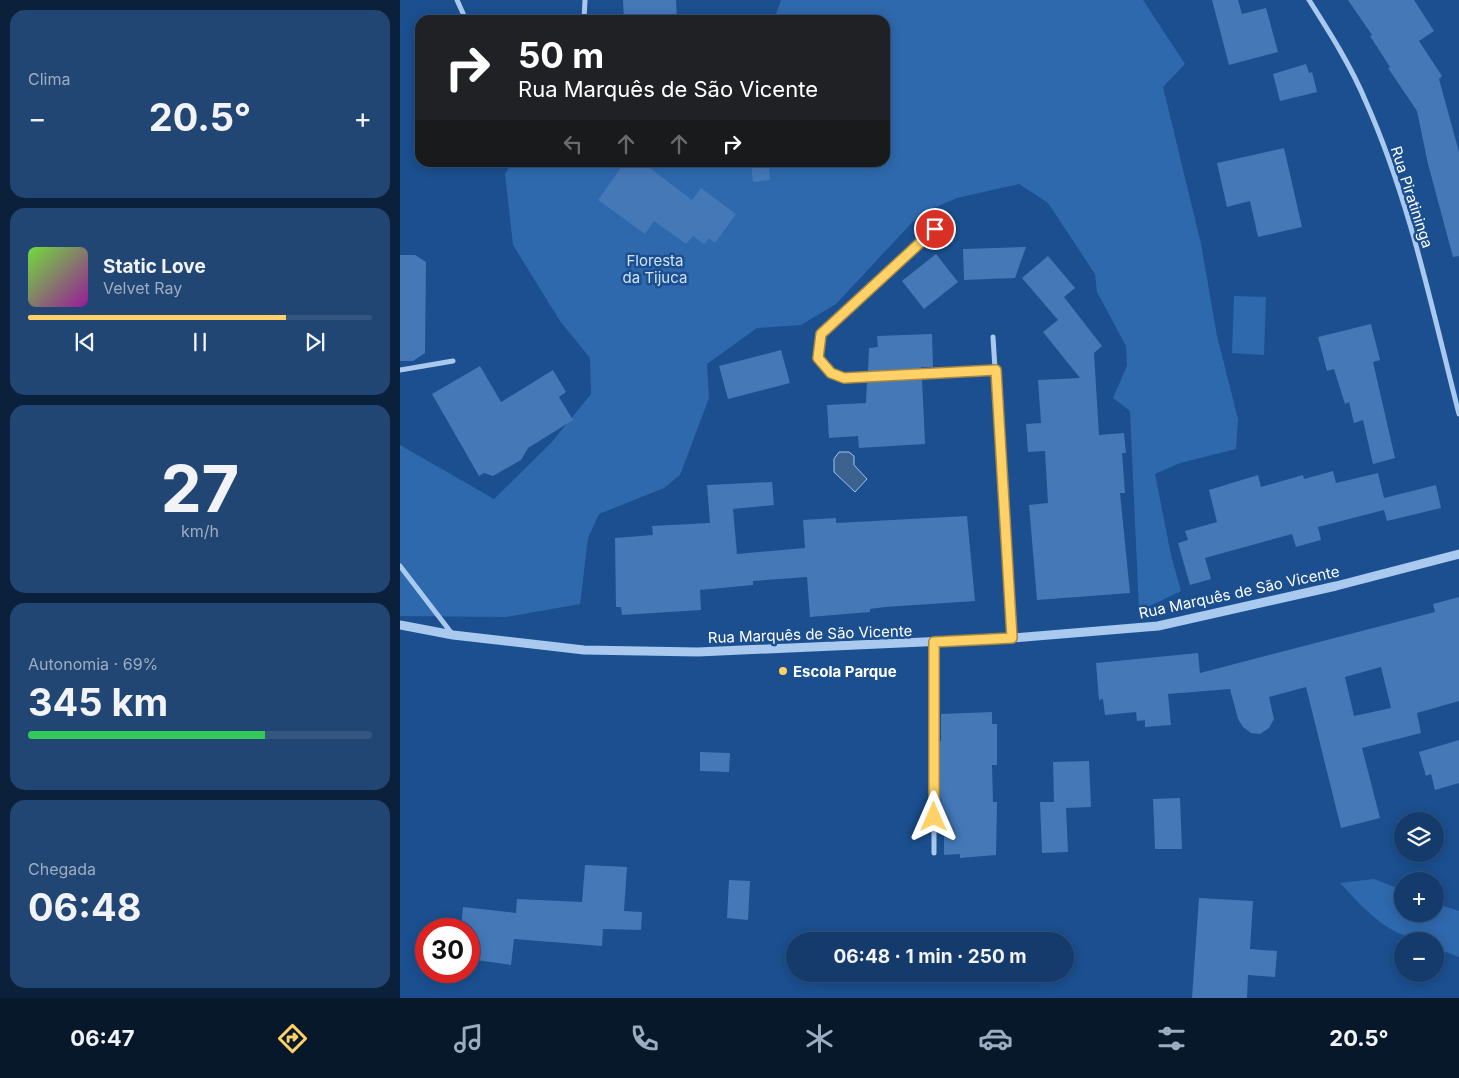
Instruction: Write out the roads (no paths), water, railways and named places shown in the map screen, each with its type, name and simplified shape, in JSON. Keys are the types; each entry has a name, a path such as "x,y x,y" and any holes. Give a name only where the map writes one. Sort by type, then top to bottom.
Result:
{"street":[{"path":"457,0 464,15"},
{"path":"584,15 585,0"},
{"name":"Rua Piratininga","path":"1309,0 1342,52 1367,103 1408,218 1459,414"},
{"path":"935,229 821,334 818,358 831,373 844,378 996,370"},
{"path":"993,337 1012,638"},
{"path":"400,370 453,361"},
{"name":"Rua Marquês de São Vicente","path":"424,630 584,650 679,652 1012,638 1158,626 1336,586 1459,554"},
{"path":"400,566 454,635"},
{"path":"400,625 424,630"},
{"path":"400,631 424,630"},
{"path":"934,642 934,853"}],"place":[{"name":"Escola Parque","path":"783,671"}],"park label":[{"name":"Floresta da Tijuca","path":"655,268"}]}
